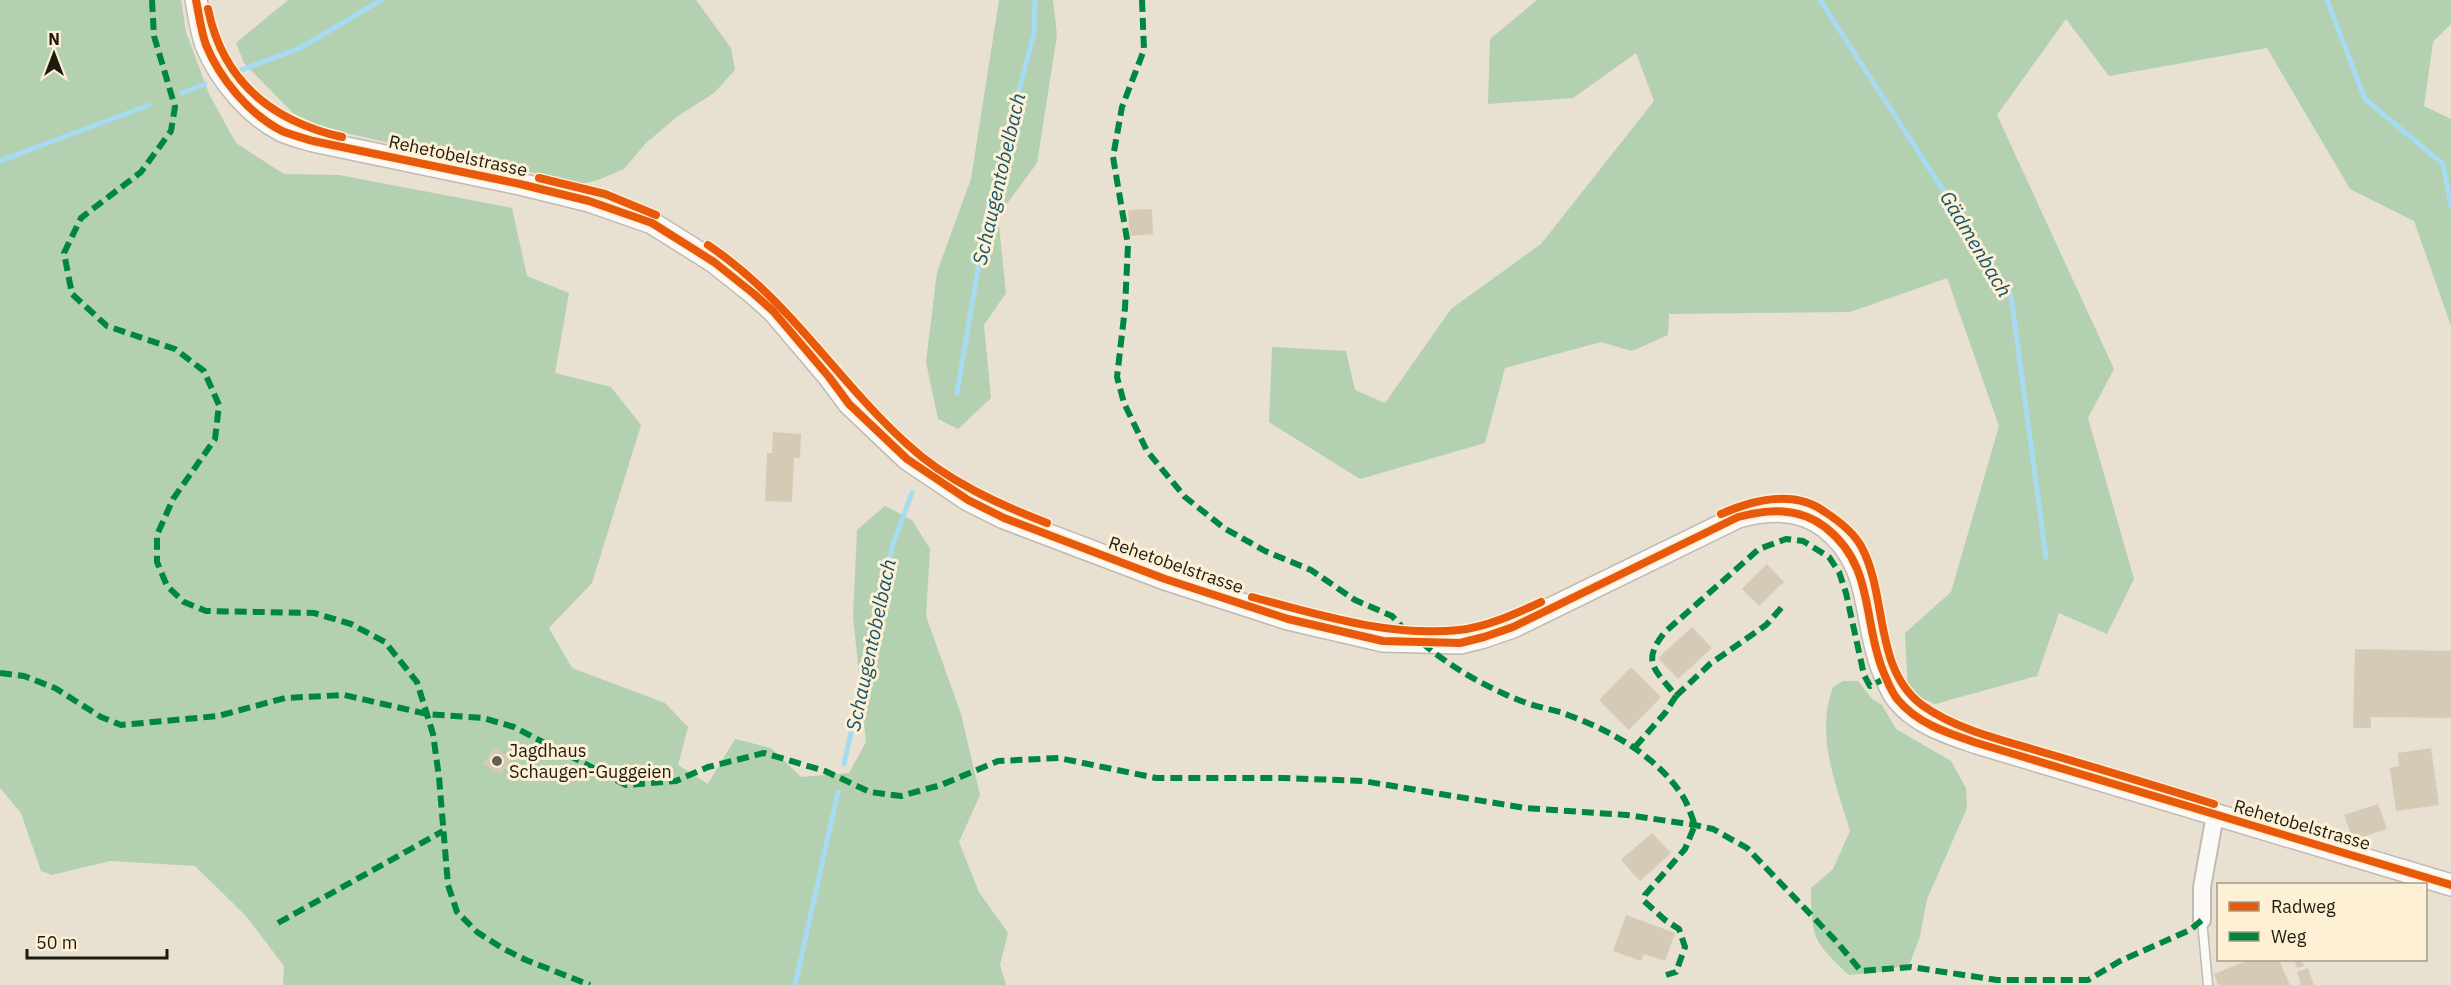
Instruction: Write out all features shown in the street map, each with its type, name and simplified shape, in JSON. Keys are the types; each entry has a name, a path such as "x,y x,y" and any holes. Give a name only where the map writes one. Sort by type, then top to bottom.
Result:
{"street":[{"name":"Rehetobelstrasse","path":"196,0 206,45 219,70 234,91 258,114 282,130 313,141 566,195 652,223 714,262 754,294 780,320 849,404 907,459 968,500 1004,518 1165,579 1288,619 1383,640 1460,643 1514,627 1738,517 1764,512 1799,513 1831,531 1851,555 1861,573 1878,660 1896,699 1917,717 1943,731 1977,743 2451,885"},
{"path":"2202,920 2202,887 2215,815"}],"lane":[{"path":"2202,920 2208,985"}],"green space":[{"path":"0,0 181,0 186,32 209,94 236,143 284,174 339,175 512,208 527,276 569,293 555,373 611,387 641,425 592,583 549,628 572,668 665,703 688,727 678,765 708,784 735,739 771,748 801,777 849,773 866,742 853,616 857,530 885,506 912,520 930,549 926,616 961,714 980,795 959,842 979,892 1008,933 1000,965 1006,985 283,985 284,966 246,916 195,866 110,861 52,875 41,871 21,813 0,788"},
{"path":"288,0 696,0 731,48 735,70 714,93 678,116 646,143 624,169 598,180 574,186 531,172 478,163 324,128 293,113 244,63 236,43"},
{"path":"999,0 1053,0 1057,35 1037,163 998,216 1006,293 984,325 991,398 958,429 938,419 926,362 937,272 971,179"},
{"path":"1537,0 2451,0 2451,24 2433,42 2424,106 2451,119 2451,326 2414,221 2350,189 2267,48 2109,76 2066,19 1997,115 2114,369 2088,418 2134,579 2107,634 2059,613 2037,676 1935,704 1908,693 1905,633 1951,592 1999,426 1947,278 1850,312 1669,314 1668,335 1632,351 1601,342 1505,368 1485,443 1360,479 1269,422 1272,347 1346,351 1355,390 1385,403 1451,309 1541,244 1654,101 1636,53 1573,98 1488,104 1490,39"},
{"path":"1843,681 1858,681 1872,699 1882,705 1896,729 1951,761 1966,788 1967,808 1927,899 1920,936 1910,963 1881,972 1849,975 1821,946 1817,938 1812,918 1811,888 1833,869 1850,831 1829,760 1826,724 1833,687"}],"building":[{"path":"1152,209 1153,234 1130,236 1128,210"},
{"path":"773,432 801,434 800,458 794,458 792,502 765,501 767,453 772,453"},
{"path":"1767,564 1784,582 1759,606 1742,589"},
{"path":"1692,627 1712,648 1678,679 1658,658"},
{"path":"2355,649 2451,651 2451,718 2371,717 2371,728 2353,728"},
{"path":"1631,667 1661,697 1629,730 1599,700"},
{"name":"Jagdhaus Schaugen-Guggeien","path":"494,747 511,758 501,775 483,764"},
{"path":"2431,748 2439,805 2396,811 2390,768 2399,766 2398,753"},
{"path":"2378,804 2387,829 2353,840 2344,815"},
{"path":"1652,833 1671,853 1640,881 1621,860"},
{"path":"1626,915 1675,933 1665,961 1644,954 1641,961 1613,951"},
{"path":"2246,961 2279,961 2290,985 2218,985 2214,974"},
{"path":"2294,961 2302,961 2304,966 2297,968"},
{"path":"2308,968 2314,985 2301,985 2297,972"}],"waterway":[{"path":"236,72 300,48 381,0"},
{"name":"Schaugentobelbach","path":"957,393 989,204 1034,33 1035,0"},
{"name":"Gädmenbach","path":"1820,0 2011,295 2046,557"},
{"path":"2327,0 2365,99 2443,164 2451,206"},
{"path":"182,93 205,84"},
{"path":"0,161 149,105"},
{"name":"Schaugentobelbach","path":"844,764 893,544 912,493"},
{"name":"Schaugentobelbach","path":"795,985 838,792"}],"marked path":[{"path":"152,0 154,36 175,107 171,131 141,172 81,218 64,253 72,294 107,326 175,349 204,371 219,405 215,439 173,499 157,535 157,562 167,586 184,602 206,611 314,613 351,624 385,642 417,682 433,734 448,885 457,912 477,932 502,948 590,985"},
{"path":"1142,0 1144,50 1122,107 1113,157 1128,245 1125,308 1117,377 1124,403 1147,451 1185,497 1224,528 1265,551 1311,570 1355,600 1392,616 1405,630"},
{"path":"1635,747 1665,713 1676,696 1654,666 1653,651 1657,643 1665,632 1759,549 1786,539 1803,541 1829,557 1839,572 1846,593 1864,675 1870,686 1886,678"},
{"path":"1676,696 1710,664 1766,625 1782,607"},
{"path":"1422,643 1470,677 1530,704 1584,721 1617,737 1659,768 1682,795 1695,825 1685,849 1645,895 1644,901 1679,929 1685,947 1676,972 1666,975"},
{"path":"0,673 24,676 55,688 101,717 121,725 218,716 285,698 344,695 427,714 483,718 514,727 626,785 676,781 708,767 764,753 825,771 870,792 901,796 941,785 998,761 1059,758 1156,778 1284,778 1363,781 1525,808 1627,815 1695,825 1713,829 1747,848 1836,941 1861,971 1911,967 1997,980 2088,980 2120,961 2190,930 2202,920"},
{"path":"278,923 443,831"}],"cycle path":[{"path":"196,0 206,45 219,70 227,83 247,105 270,124 282,131 313,141 520,184 589,201 652,223 714,262 773,311 849,404 907,459 968,500 1004,518 1165,579 1288,619 1383,641 1460,643 1513,627 1738,517 1772,511 1794,513 1815,520 1825,527 1841,542 1852,559 1865,594 1872,632 1883,671 1898,700 1924,722 1977,743 2451,885"},
{"path":"208,9 215,35 225,58 254,94 273,109 294,121 342,137"},
{"path":"539,178 605,194 656,215"},
{"path":"708,245 764,290 882,420 923,458 974,490 1047,523"},
{"path":"1721,514 1760,501 1787,499 1813,505 1845,527 1861,546 1869,565 1888,651 1896,671 1906,690 1936,714 1967,729 2214,804"},
{"path":"1252,597 1354,623 1433,631 1480,626 1541,602"}],"place":[{"name":"Jagdhaus Schaugen-Guggeien","path":"497,761"}]}
